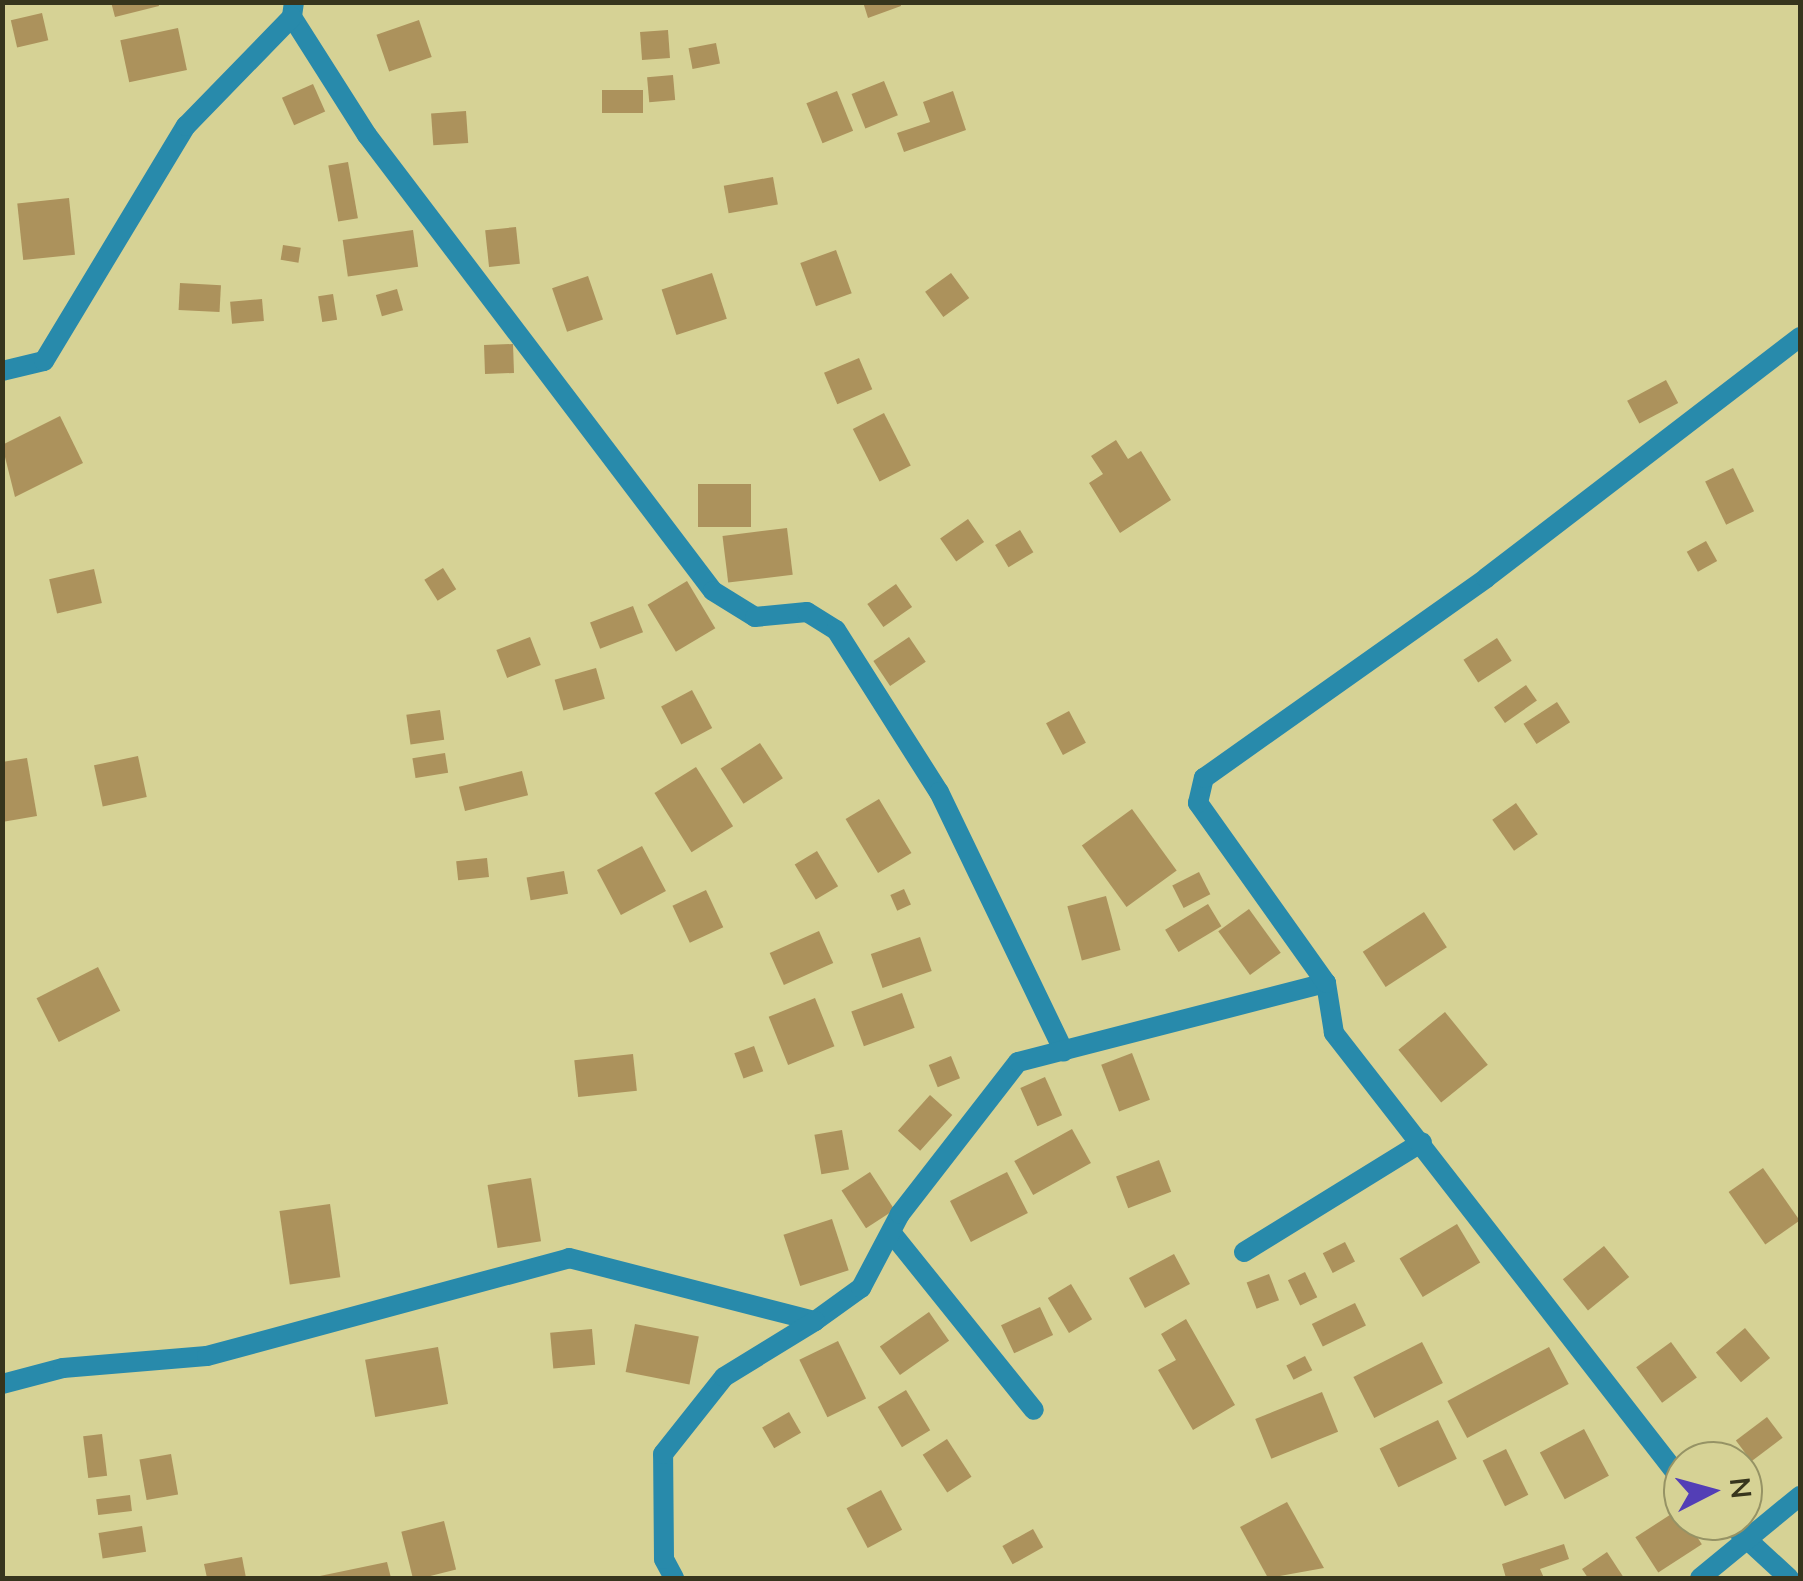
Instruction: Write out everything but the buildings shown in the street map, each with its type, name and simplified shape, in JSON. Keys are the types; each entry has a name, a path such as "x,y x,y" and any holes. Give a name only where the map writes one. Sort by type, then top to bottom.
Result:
{"street":[{"path":"2,371 44,361 186,126 293,10 389,166 713,592 756,617 807,612 836,630 939,792 1064,1052"},
{"path":"1663,1456 1334,1033 1326,982 1198,803 1204,778 1486,578 1800,336"},
{"path":"674,1578 664,1559 663,1454 724,1377 861,1288 894,1236 900,1214 1018,1062 1326,982"},
{"path":"1244,1252 1422,1142"},
{"path":"894,1236 1034,1410"},
{"path":"2,1384 63,1368 206,1356 570,1258 815,1321"},
{"path":"1763,1525 1800,1496"},
{"path":"1700,1578 1743,1541"},
{"path":"1750,1541 1789,1578"}]}
